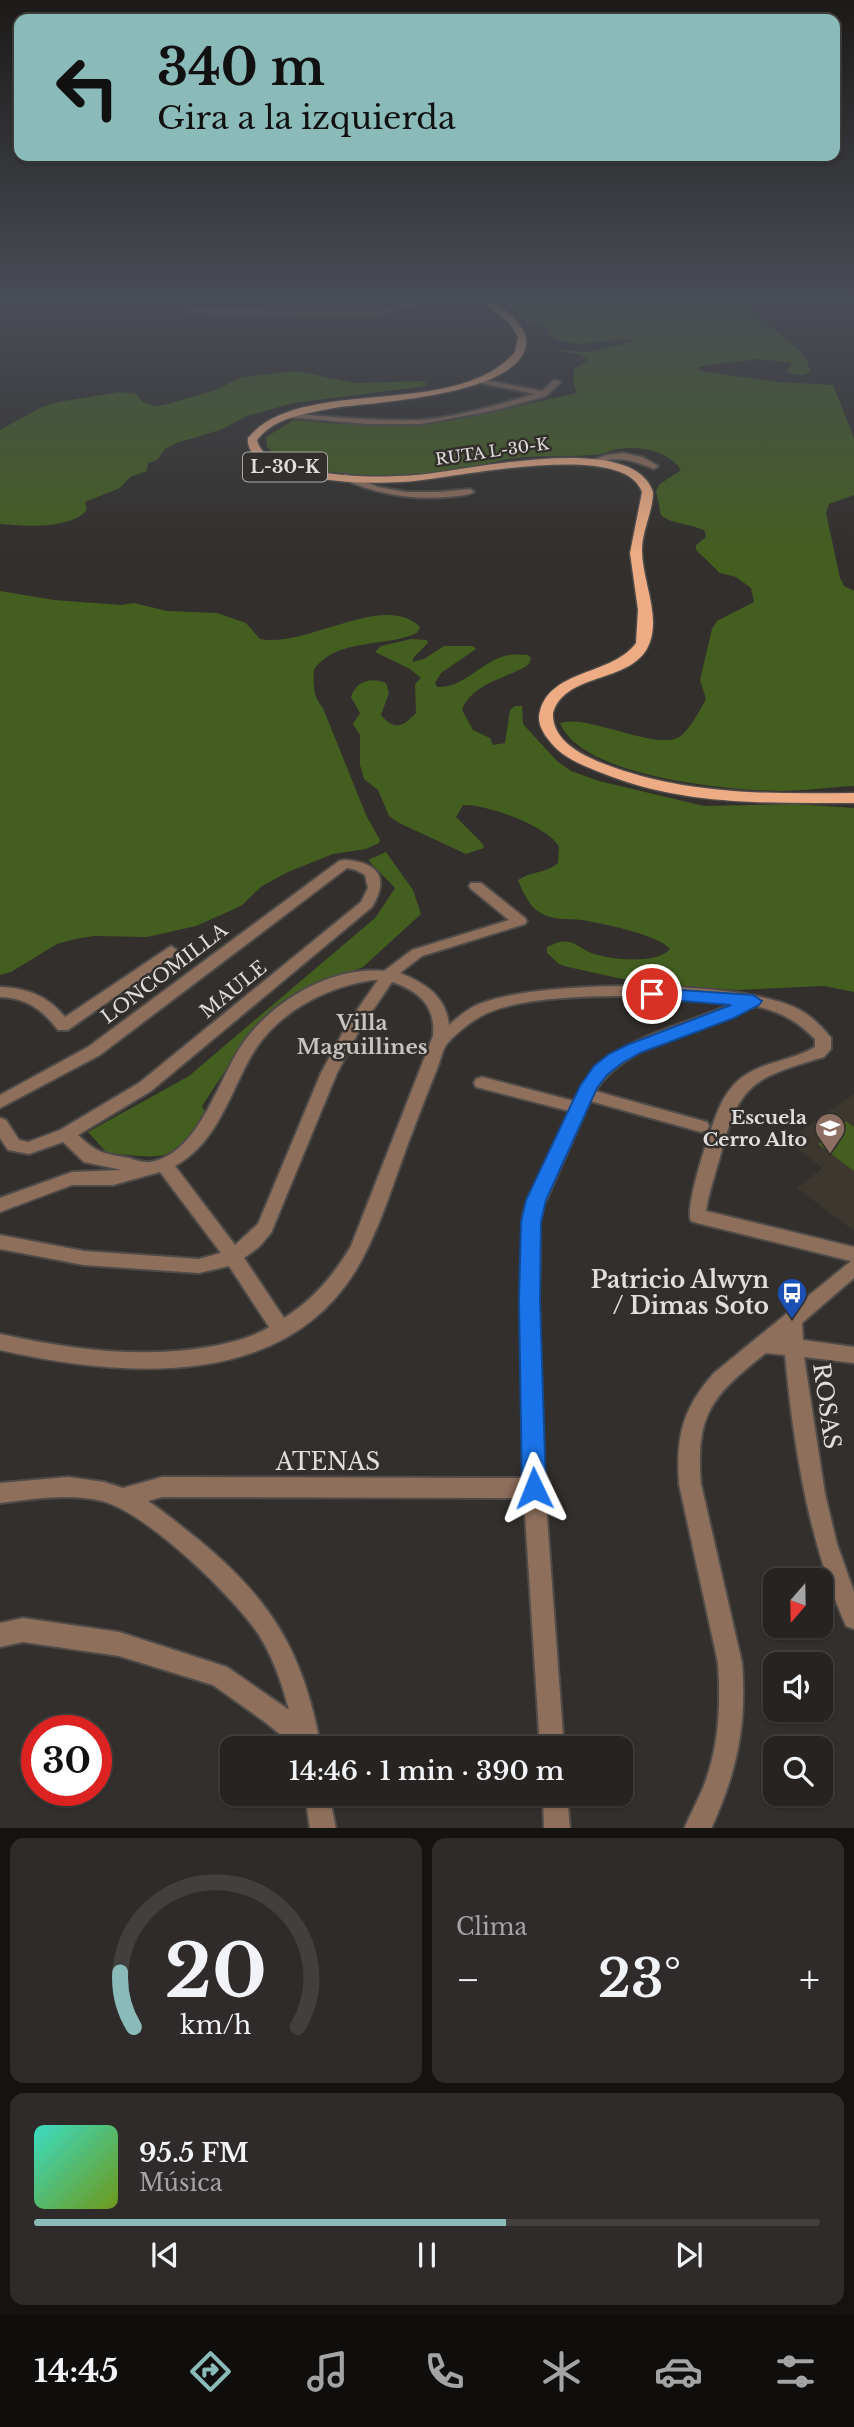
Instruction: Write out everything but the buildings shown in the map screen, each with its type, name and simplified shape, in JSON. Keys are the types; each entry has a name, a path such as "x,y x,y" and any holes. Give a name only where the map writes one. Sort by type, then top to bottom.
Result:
{"main road":[{"name":"RUTA L-30-K","path":"460,385 433,393 287,415 269,422 255,434 252,444 258,453 271,462 291,469 346,477 417,478 542,460 591,462 628,472 647,488 649,495 636,552 643,593 644,638 640,648 626,662 578,681 557,695 549,706 546,718 553,737 562,747 584,761 637,782 671,791 739,799 854,797"}],"street":[{"path":"509,385 543,394"},
{"path":"287,415 366,422 421,422 496,408 543,394 553,385"},
{"path":"591,462 618,455 645,460 654,467"},
{"path":"346,477 365,487 395,493 426,496 470,492"},
{"name":"LONCOMILLA","path":"0,1102 94,1051 344,863"},
{"name":"MAULE","path":"66,1133 145,1087 367,904 374,893 376,881 367,869 344,863"},
{"path":"0,1242 84,1258 199,1266 233,1256 253,1242 265,1228 329,1073 353,1027 390,974 417,953 520,920 476,886"},
{"path":"0,992 19,993 35,998 53,1012 63,1026 171,951"},
{"path":"0,1205 80,1177 111,1178 129,1175 180,1155 192,1144 218,1107 252,1042 275,1018 344,978 390,974 415,985 435,1004 442,1019 438,1044 373,1214 347,1269 320,1302 282,1330 229,1352 172,1361 81,1359 0,1342"},
{"path":"438,1044 475,1012 515,1000 606,992 698,995 753,1001 788,1010 819,1035 825,1046 818,1053 757,1074 732,1097 721,1120 697,1216 854,1254"},
{"path":"551,1736 534,1488 530,1301 531,1222 536,1200 582,1101 600,1071 624,1053 727,1014 753,1001"},
{"path":"482,1083 701,1126"},
{"path":"0,1124 14,1146 20,1149 66,1133 90,1157 154,1165 233,1256 282,1330"},
{"path":"80,1177 90,1157"},
{"path":"698,1828 714,1796 727,1759 733,1714 733,1689 730,1663 690,1485 688,1442 697,1412 712,1386 723,1374 854,1267"},
{"name":"ROSAS","path":"792,1320 793,1348 814,1500 834,1570 854,1618"},
{"path":"763,1343 854,1355"},
{"path":"0,1493 72,1487 99,1490 124,1498 145,1510 224,1574 258,1611 284,1657 302,1711 307,1736"},
{"name":"ATENAS","path":"124,1498 162,1487 534,1488"},
{"path":"0,1635 23,1630 118,1644 219,1675 274,1713 299,1736"},
{"path":"319,1806 323,1828"},
{"path":"556,1806 557,1828"}],"shaded area":[{"name":"Escuela Cerro Alto","path":"854,1094 854,1231 797,1188 823,1168 787,1141"}],"green space":[{"path":"225,385 426,385 294,403 247,416 220,430 165,449 157,460 148,463 147,471 130,477 120,488 85,502 87,510 69,521 46,525 0,524 0,430 42,407 58,402 120,392 136,394 143,402 154,406 213,391"},
{"path":"574,385 833,385 854,438 854,495 829,504 826,513 840,578 844,586 854,591 854,786 788,791 756,790 658,777 596,756 574,741 560,723 588,723 658,740 672,740 682,735 706,699 700,680 712,629 717,621 754,602 751,588 736,577 720,573 696,550 696,545 706,537 705,531 671,521 661,515 656,491 660,484 681,470 669,458 644,449 626,448 595,455 508,459 443,473 377,475 326,471 303,466 282,458 267,447 266,437 294,420 400,425 450,421 577,393"},
{"path":"0,591 54,600 121,605 134,603 167,611 217,613 246,623 260,639 279,640 366,617 387,615 405,618 420,627 417,633 404,638 336,652 314,669 315,695 323,708 379,843 366,849 333,854 288,872 262,886 241,906 196,926 147,937 94,936 75,939 57,944 11,972 0,975"},
{"path":"411,639 427,640 428,643 413,658 413,662 424,659 444,646 473,646 476,649 441,673 435,683 437,687 465,679 501,657 528,655 531,658 525,667 473,694 462,710 473,730 490,738 493,745 505,743 510,710 515,706 522,706 523,724 557,761 571,771 599,781 704,806 795,804 854,808 854,992 824,986 737,990 636,982 559,964 547,953 547,947 563,942 569,942 597,955 631,960 654,957 670,949 654,939 629,930 582,920 554,918 535,909 518,880 558,863 559,847 553,839 530,824 486,808 463,805 456,817 484,848 466,854 389,816 378,790 364,779 360,765 360,735 353,724 360,713 351,697 356,687 365,682 375,680 386,683 389,693 381,715 395,725 403,724 411,718 416,713 415,684 421,678 410,669 375,652 381,646"},
{"path":"386,852 413,890 421,914 363,967 324,982 286,1003 246,1039 202,1106 206,1114 194,1131 174,1150 154,1156 107,1153 88,1132 189,1076 375,918 395,888 368,860"},
{"path":"846,1121 854,1127 854,1171 818,1144 821,1142 818,1140"}],"place":[{"name":"Escuela Cerro Alto","path":"830,1155"},
{"name":"Patricio Alwyn / Dimas Soto","path":"792,1320"}],"district":[{"name":"Villa Maguillines","path":"362,1035"}],"route":[{"path":"534,1488 530,1301 531,1222 536,1200 589,1086 600,1071 615,1058 634,1049 727,1014 753,1001 698,995 652,994"}]}
